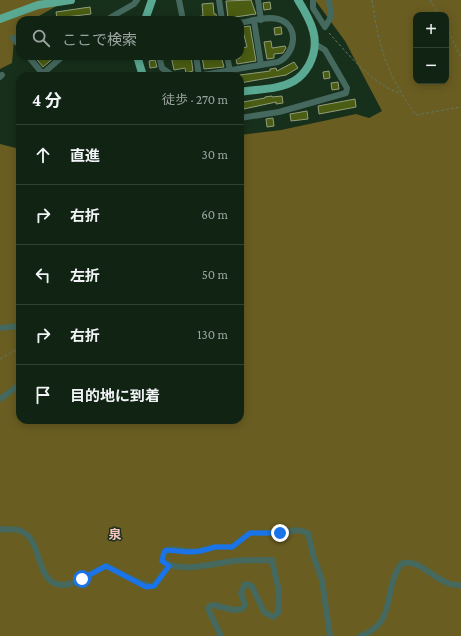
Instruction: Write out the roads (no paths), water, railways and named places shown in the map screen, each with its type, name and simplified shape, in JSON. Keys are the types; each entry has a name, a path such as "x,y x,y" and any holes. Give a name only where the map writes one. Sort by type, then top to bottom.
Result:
{"main road":[{"path":"0,19 38,5 71,0"},
{"path":"146,16 152,0"},
{"path":"244,91 278,87 294,81 305,72 313,58 315,44 314,32 309,10 298,0"},
{"path":"138,60 142,72"}],"street":[{"path":"113,16 134,4 137,0"},
{"path":"179,0 182,16"},
{"path":"218,0 221,16"},
{"path":"258,0 261,20"},
{"path":"314,0 309,10 325,27 331,17 329,0"},
{"path":"234,72 278,62 286,58 294,41 292,33 286,23 271,18 244,22"},
{"path":"254,21 261,65"},
{"path":"244,117 279,112 346,93 347,88 325,50 315,44"},
{"path":"31,60 39,72"},
{"path":"44,72 58,60"},
{"path":"160,60 162,68 168,72"},
{"path":"196,60 198,72"},
{"path":"228,60 230,72"},
{"path":"0,328 16,326"},
{"path":"0,399 16,387"},
{"path":"0,529 21,530 28,535 45,574 57,584 65,585 71,583 106,566 146,587 154,586 169,566"},
{"path":"221,636 209,611 209,607 213,606 234,610 242,609 245,605 241,593 245,584 252,586 264,612 273,617 278,613 279,592 272,560 234,561 206,566 169,566 162,561 164,552 166,550 188,552 201,551 215,547 232,547 250,533 304,531 308,533 312,555 322,580 331,636"},
{"path":"360,636 373,630 385,615 390,587 401,564 410,561 434,576 452,584 461,585"}],"district":[{"name":"泉","path":"115,534"}]}
